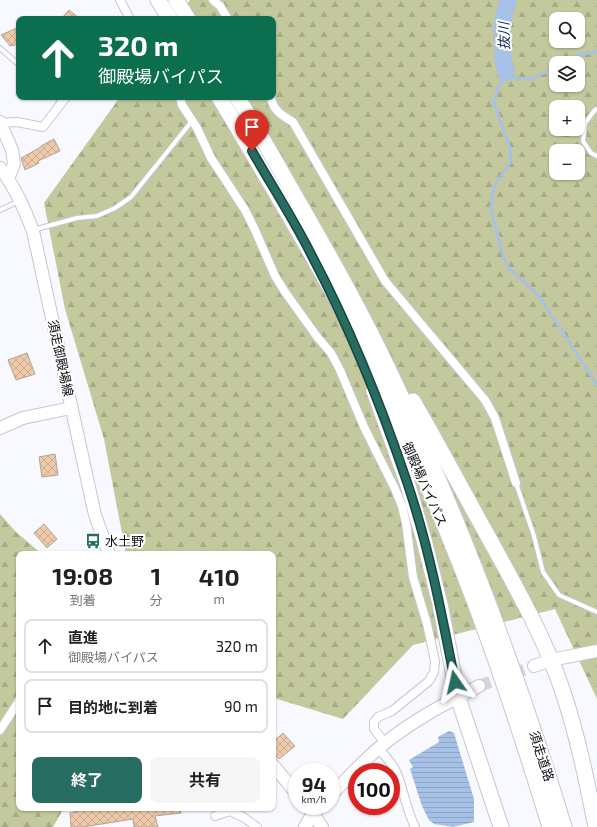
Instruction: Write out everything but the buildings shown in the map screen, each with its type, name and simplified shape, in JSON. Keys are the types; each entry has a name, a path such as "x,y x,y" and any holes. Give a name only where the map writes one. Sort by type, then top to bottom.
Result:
{"highway":[{"path":"158,0 168,16"},
{"path":"176,0 186,16"},
{"name":"御殿場バイパス","path":"221,100 312,255 346,317 417,462 513,688"},
{"name":"御殿場バイパス","path":"239,100 311,222 393,378 428,454 492,610 513,688"},
{"path":"312,255 370,383 407,482 424,540 440,604 458,697 501,827"},
{"path":"341,278 433,435 512,580 551,660 564,694 585,770 596,827"},
{"name":"須走道路","path":"513,688 550,827"},
{"name":"須走道路","path":"513,688 564,827"}],"main road":[{"path":"0,122 12,150 14,164 8,179"},
{"name":"須走御殿場線","path":"0,168 21,200 33,231 95,515 108,551"},
{"path":"0,428 23,418 71,408"},
{"path":"534,666 551,660 597,651"},
{"path":"340,786 382,746 405,728 433,710 479,686"},
{"path":"276,769 288,783"},
{"path":"305,827 311,815"},
{"path":"317,815 322,827"}],"street":[{"path":"120,0 128,16"},
{"path":"213,0 220,6 226,16"},
{"path":"0,122 17,122 43,127 60,100"},
{"path":"181,100 182,105 211,158 255,230 285,292 318,338 331,353 364,427 402,506 406,523 413,577 427,624 435,660 434,672 429,681 392,711 378,717 374,722 374,729 398,776 415,827"},
{"path":"272,100 278,112 293,122 385,281 485,400 495,418 516,483"},
{"path":"0,730 16,706"},
{"path":"215,816 230,811 244,817 257,827"}],"lane":[{"path":"0,48 16,62"},
{"path":"597,109 585,123 583,141 591,153 597,156"},
{"path":"33,231 78,218 97,216 115,208 131,197 192,121"},
{"path":"0,210 21,200"},
{"path":"516,483 534,536 543,572 559,595 597,612"}],"green space":[{"path":"190,0 597,0 597,699 555,609 413,645 343,719 276,699 276,551 125,551 104,439 65,309 44,203 118,100 276,100 276,16 178,16"},
{"path":"0,514 16,532 38,551 16,551 16,811 62,811 53,827 0,827"}],"water":[{"path":"449,731 454,733 474,799 474,822 453,827 434,824 429,820 422,806 410,769 413,767 409,760 439,742 438,737"}],"waterway":[{"name":"抜川","path":"506,73 503,58 502,24 508,0"},
{"path":"578,56 597,52"},
{"path":"549,70 532,79 518,79 506,73 498,88 494,103 511,151 510,163 495,185 491,209 503,256 508,267 539,296 597,385"}],"tunnel":[{"path":"479,686 534,666"}],"place":[{"name":"水土野","path":"93,541"}],"route":[{"path":"252,151 312,255 370,383 407,482 424,540 440,604 455,682"}]}
